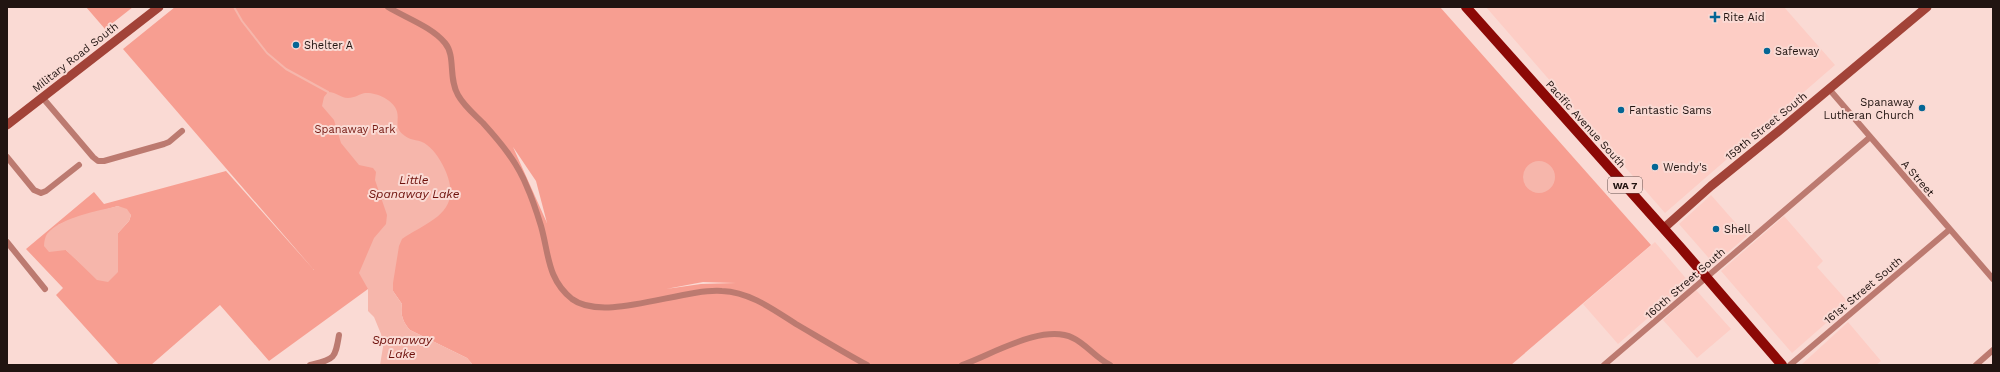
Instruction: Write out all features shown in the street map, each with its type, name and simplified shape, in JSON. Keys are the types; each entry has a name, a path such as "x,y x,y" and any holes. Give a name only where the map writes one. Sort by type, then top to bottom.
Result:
{"main road":[{"name":"Pacific Avenue South","path":"1466,7 1664,228 1782,365"}],"street":[{"name":"Military Road South","path":"7,125 159,7"},
{"path":"388,7 441,39 449,48 453,87 464,104 509,153 517,166 528,189 541,226 552,274 559,286 573,300 584,306 604,308 701,292 722,291 738,293 759,302 867,365"},
{"name":"159th Street South","path":"1664,228 1711,186 1926,7"},
{"name":"A Street","path":"1829,89 1869,138 1993,279"},
{"path":"42,97 98,161 104,161 164,144 169,142 182,131"},
{"name":"160th Street South","path":"1604,365 1869,138"},
{"path":"7,157 34,190 41,193 46,191 79,165"},
{"name":"161st Street South","path":"1790,365 1949,230"},
{"path":"7,242 45,289"},
{"path":"310,365 332,360 336,353 339,334"},
{"path":"962,365 1028,338 1058,334 1065,335 1078,341 1110,365"},
{"path":"1976,365 1993,350"}],"shaded area":[{"path":"1486,7 1784,7 1835,65 1665,213"},
{"path":"1711,195 1747,236 1714,264 1679,224"},
{"path":"1784,216 1823,261 1817,267 1849,303 1792,353 1721,271"},
{"path":"1655,242 1689,282 1618,344 1583,304"},
{"path":"1696,290 1731,329 1697,358 1663,320"},
{"path":"1848,322 1881,361 1876,365 1801,365"}],"green space":[{"path":"86,7 133,7 105,29"},
{"name":"Spanaway Park","path":"175,7 1440,7 1651,245 1511,365 473,365 467,358 410,330 403,318 401,311 402,304 393,291 368,289 269,361 220,305 151,365 119,365 56,295 63,288 26,249 94,192 104,204 226,171 314,270 123,49","holes":["513,147 536,181 547,223","118,206 131,215 129,221 118,233 118,272 79,262 66,250 58,225 72,219","703,282 736,283 701,284 666,289"]}],"water":[{"name":"Little Spanaway Lake","path":"328,92 348,98 369,93 387,99 396,109 398,126 401,133 407,138 421,142 430,147 442,164 450,186 450,197 440,214 432,221 402,239 399,246 393,291 402,304 401,311 403,318 410,330 467,358 473,365 380,365 383,347 381,334 374,317 368,311 368,289 359,273 374,238 386,224 387,215 375,180 376,172 373,168 359,165 341,143 334,120 322,106 324,97"},
{"path":"1539,161 1545,162 1552,168 1555,177 1554,183 1548,190 1539,193 1533,192 1526,186 1523,177 1524,171 1530,164"},
{"path":"118,206 127,209 131,215 129,221 118,233 118,272 108,282 97,280 66,250 49,252 44,246 47,234 61,223 90,213"}],"waterway":[{"path":"234,7 242,21 267,53 286,69 328,92"}],"place":[{"name":"Rite Aid","path":"1715,17"},
{"name":"Shelter A","path":"296,45"},
{"name":"Safeway","path":"1767,51"},
{"name":"Spanaway Lutheran Church","path":"1922,108"},
{"name":"Fantastic Sams","path":"1621,110"},
{"name":"Wendy's","path":"1655,167"},
{"name":"Shell","path":"1716,229"}],"water label":[{"name":"Spanaway Lake","path":"402,347"}]}
